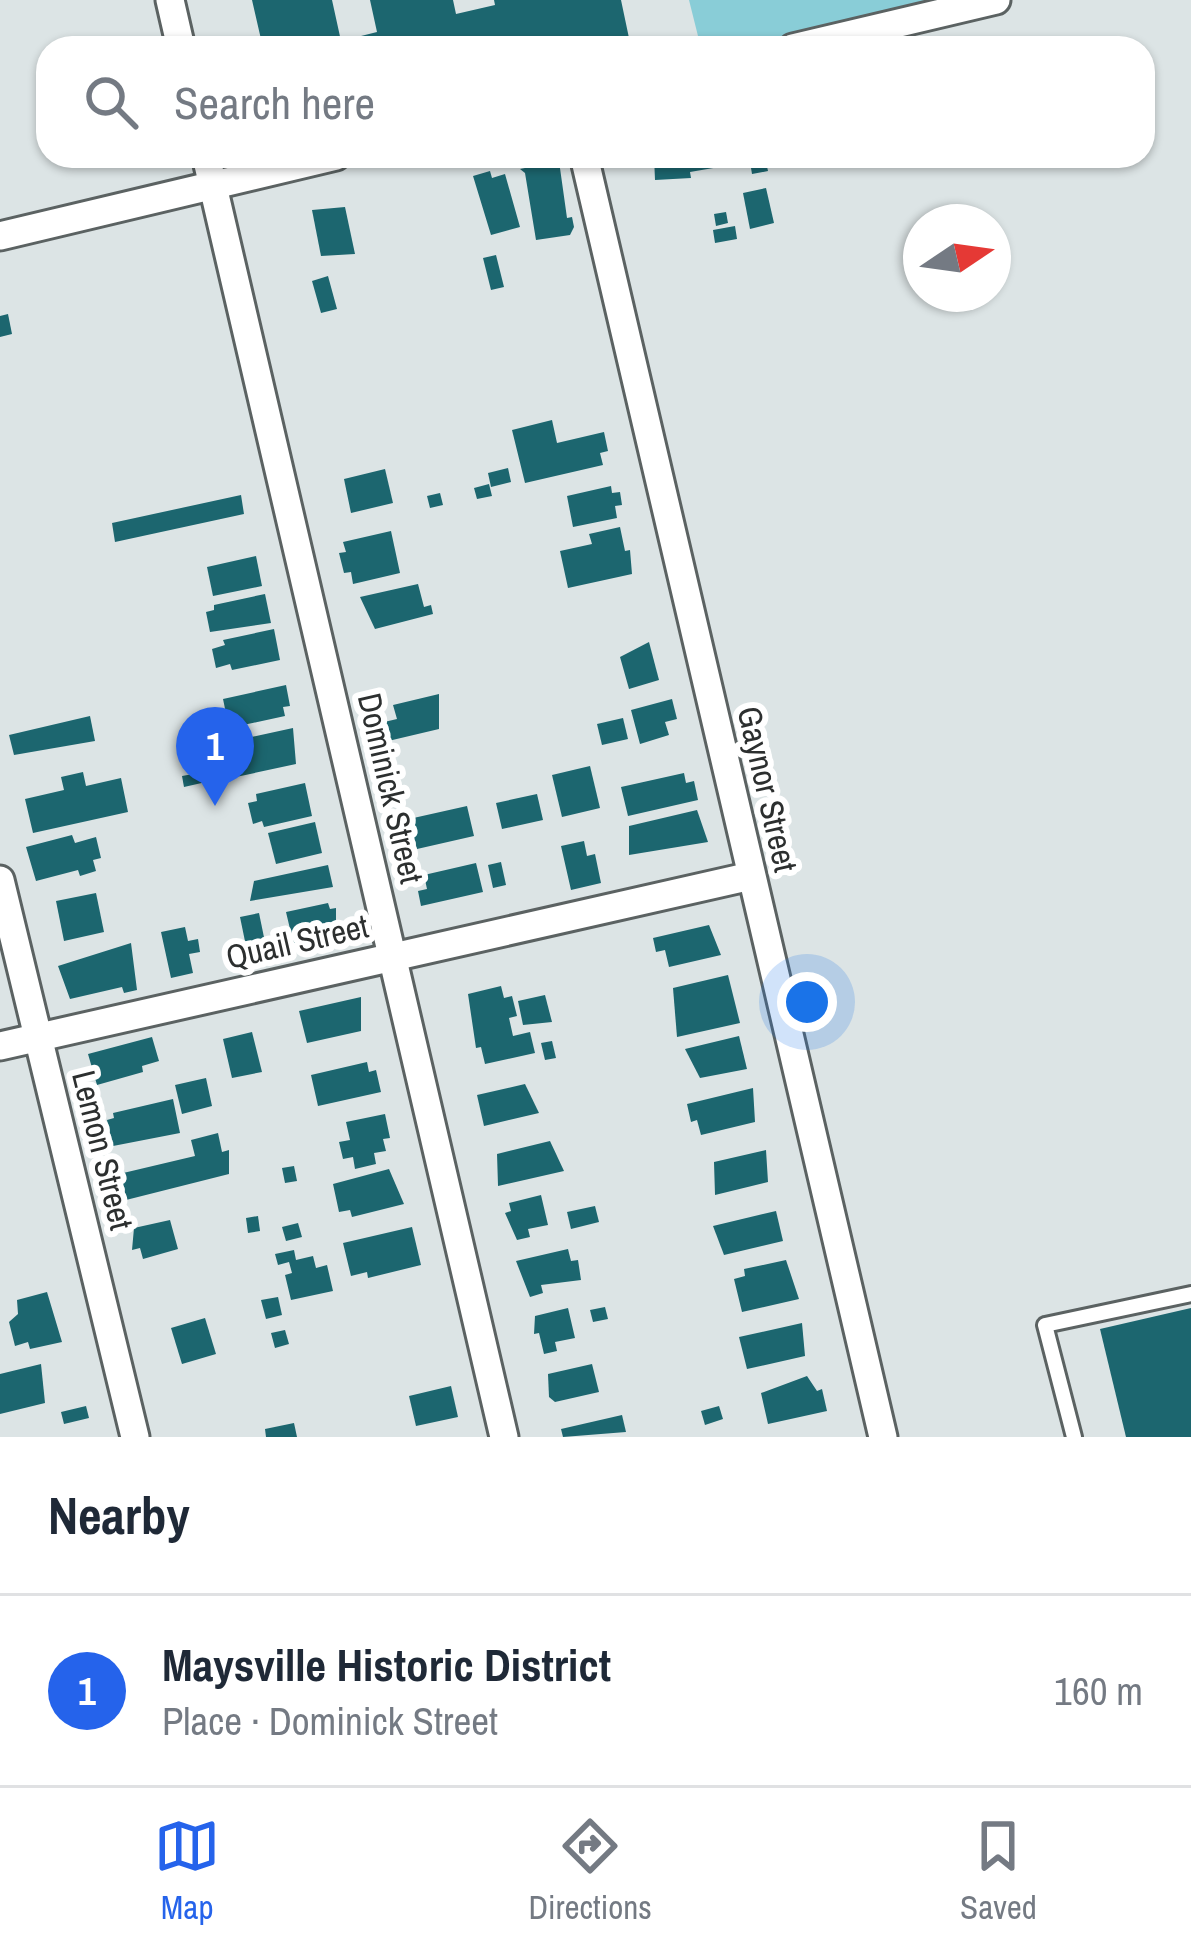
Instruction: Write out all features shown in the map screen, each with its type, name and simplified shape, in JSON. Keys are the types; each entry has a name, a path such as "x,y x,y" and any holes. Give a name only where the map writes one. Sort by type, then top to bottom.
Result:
{"street":[{"path":"170,0 179,36"},
{"path":"844,36 996,0"},
{"name":"Dominick Street","path":"208,168 504,1437"},
{"path":"0,236 285,168"},
{"name":"Gaynor Street","path":"587,168 883,1437"},
{"name":"Quail Street","path":"0,1046 751,876"},
{"name":"Lemon Street","path":"0,880 136,1437"}],"lane":[{"path":"1074,1437 1045,1325 1191,1294"}],"shaded area":[{"path":"689,0 996,0 844,36 698,36"}],"building":[{"path":"252,0 332,0 340,36 260,36"},
{"path":"370,0 453,0 456,14 495,5 494,0 621,0 629,36 361,36 377,32"},
{"path":"560,168 567,218 572,217 574,227 570,235 536,240 525,173 520,169"},
{"path":"654,168 713,168 690,172 691,178 655,180"},
{"path":"490,171 492,178 505,174 520,227 491,235 473,176"},
{"path":"766,188 774,223 750,229 743,193"},
{"path":"345,207 355,254 321,256 312,210"},
{"path":"726,212 728,223 716,226 714,214"},
{"path":"735,226 737,239 715,243 713,230"},
{"path":"496,255 504,287 491,290 483,258"},
{"path":"328,276 337,309 321,313 312,281"},
{"path":"8,314 12,334 0,337 0,316"},
{"path":"552,420 557,443 604,432 608,451 600,453 603,465 525,483 512,430"},
{"path":"508,468 511,482 491,487 488,473"},
{"path":"385,469 393,503 351,513 344,479"},
{"path":"489,484 492,496 477,499 474,488"},
{"path":"611,486 612,493 620,492 617,518 573,527 567,496"},
{"path":"440,493 443,505 430,508 427,496"},
{"path":"241,495 244,514 115,542 112,523"},
{"path":"620,527 625,551 630,550 632,574 568,588 560,551 592,544 589,534"},
{"path":"391,531 400,573 353,584 351,572 344,573 339,553 346,552 343,542"},
{"path":"256,556 262,586 213,596 207,567"},
{"path":"418,584 424,607 431,605 433,614 375,629 360,597"},
{"path":"265,594 271,623 210,632 206,612 214,610 214,605"},
{"path":"274,629 280,660 232,670 230,664 216,668 212,649 225,645 223,640"},
{"path":"649,642 659,680 629,689 620,657"},
{"path":"286,685 290,706 283,707 285,716 229,728 223,699"},
{"path":"439,694 439,729 384,742 380,723 397,719 393,705"},
{"path":"672,699 677,719 665,722 669,735 640,744 631,710"},
{"path":"90,716 95,741 14,755 9,735"},
{"path":"623,718 628,739 602,745 597,724"},
{"path":"293,728 296,764 236,777 234,765 228,767 229,742"},
{"path":"214,743 217,755 203,758 201,746"},
{"path":"590,766 600,808 562,817 552,775"},
{"path":"83,772 86,786 121,778 128,812 33,833 25,799 64,790 61,777"},
{"path":"204,772 206,782 184,787 182,776"},
{"path":"684,773 686,783 694,781 698,800 628,816 621,787"},
{"path":"305,783 312,816 264,827 262,821 253,824 248,803 257,801 256,794"},
{"path":"537,794 543,820 502,829 496,803"},
{"path":"467,806 474,836 417,849 414,838 405,840 400,821"},
{"path":"697,810 708,842 629,855 629,826"},
{"path":"315,822 322,853 276,864 268,833"},
{"path":"72,835 75,843 96,837 101,858 93,860 96,871 80,876 78,870 36,881 26,847"},
{"path":"584,841 587,856 595,854 601,883 571,890 561,846"},
{"path":"501,862 506,885 493,888 488,865"},
{"path":"476,863 483,892 421,906 418,891 427,889 424,875"},
{"path":"328,865 333,887 250,901 254,881"},
{"path":"96,893 104,932 64,941 56,901"},
{"path":"328,903 330,909 336,908 336,936 294,946 286,912"},
{"path":"259,913 266,947 247,951 240,917"},
{"path":"709,925 721,955 669,967 665,950 656,952 653,938"},
{"path":"185,927 188,941 198,939 200,952 189,954 193,973 171,978 161,932"},
{"path":"131,943 137,990 124,993 122,987 70,999 58,966"},
{"path":"728,975 740,1023 677,1037 673,988"},
{"path":"501,986 504,998 512,996 517,1016 509,1018 513,1036 530,1032 535,1053 485,1064 481,1047 476,1048 468,994"},
{"path":"545,995 552,1022 523,1025 518,1001"},
{"path":"361,997 361,1031 307,1043 299,1011"},
{"path":"252,1032 262,1072 232,1078 223,1039"},
{"path":"739,1036 747,1069 700,1078 685,1049"},
{"path":"152,1037 159,1061 142,1066 143,1072 97,1085 88,1054"},
{"path":"552,1041 556,1058 545,1060 541,1043"},
{"path":"367,1062 369,1072 376,1070 381,1092 318,1106 311,1075"},
{"path":"206,1078 212,1106 182,1114 175,1085"},
{"path":"525,1084 539,1113 484,1126 477,1095"},
{"path":"753,1088 755,1122 701,1135 697,1120 691,1122 687,1104"},
{"path":"173,1099 180,1133 113,1146 107,1120 114,1118 113,1113"},
{"path":"385,1114 390,1138 383,1139 386,1151 374,1153 376,1164 355,1169 353,1157 343,1159 339,1142 350,1140 346,1122"},
{"path":"218,1133 222,1152 229,1150 229,1174 126,1200 119,1174 195,1156 191,1140"},
{"path":"550,1141 564,1171 498,1186 497,1154"},
{"path":"766,1150 768,1182 715,1195 714,1162"},
{"path":"294,1166 297,1181 285,1183 282,1168"},
{"path":"389,1169 404,1204 352,1217 350,1210 339,1212 333,1184"},
{"path":"541,1195 548,1225 528,1229 530,1237 517,1240 505,1213 511,1211 509,1203"},
{"path":"595,1206 599,1222 571,1229 567,1212"},
{"path":"776,1211 783,1241 724,1255 713,1226"},
{"path":"258,1216 260,1231 248,1233 246,1218"},
{"path":"170,1220 178,1249 143,1259 140,1248 132,1250 134,1228"},
{"path":"298,1223 302,1237 286,1241 282,1227"},
{"path":"412,1227 421,1265 368,1278 367,1272 351,1276 343,1243"},
{"path":"568,1249 571,1261 578,1260 581,1280 541,1285 543,1293 530,1297 516,1261"},
{"path":"294,1250 296,1260 313,1256 316,1268 327,1265 333,1291 291,1300 285,1275 292,1273 289,1262 278,1265 275,1254"},
{"path":"786,1260 799,1299 742,1312 734,1279 745,1276 744,1269"},
{"path":"47,1292 62,1342 30,1349 28,1342 15,1346 9,1322 18,1314 17,1300"},
{"path":"278,1297 282,1315 266,1319 261,1300"},
{"path":"605,1307 608,1319 593,1322 590,1310"},
{"path":"568,1308 575,1338 555,1342 557,1351 544,1354 539,1333 534,1334 535,1316"},
{"path":"1191,1308 1191,1437 1126,1437 1100,1329"},
{"path":"205,1318 216,1354 182,1364 171,1328"},
{"path":"802,1323 805,1356 747,1369 739,1337"},
{"path":"285,1330 289,1344 275,1348 271,1333"},
{"path":"41,1364 45,1403 0,1414 0,1374"},
{"path":"592,1364 599,1392 555,1402 549,1397 548,1374"},
{"path":"807,1376 817,1391 822,1389 827,1411 768,1424 761,1393"},
{"path":"451,1386 458,1417 416,1426 409,1396"},
{"path":"86,1406 89,1418 64,1424 61,1412"},
{"path":"719,1406 723,1419 705,1425 701,1411"},
{"path":"622,1415 626,1432 563,1437 561,1429"},
{"path":"294,1423 297,1437 266,1437 265,1429"}],"place":[{"name":"Maysville Historic District","path":"215,806"}]}
